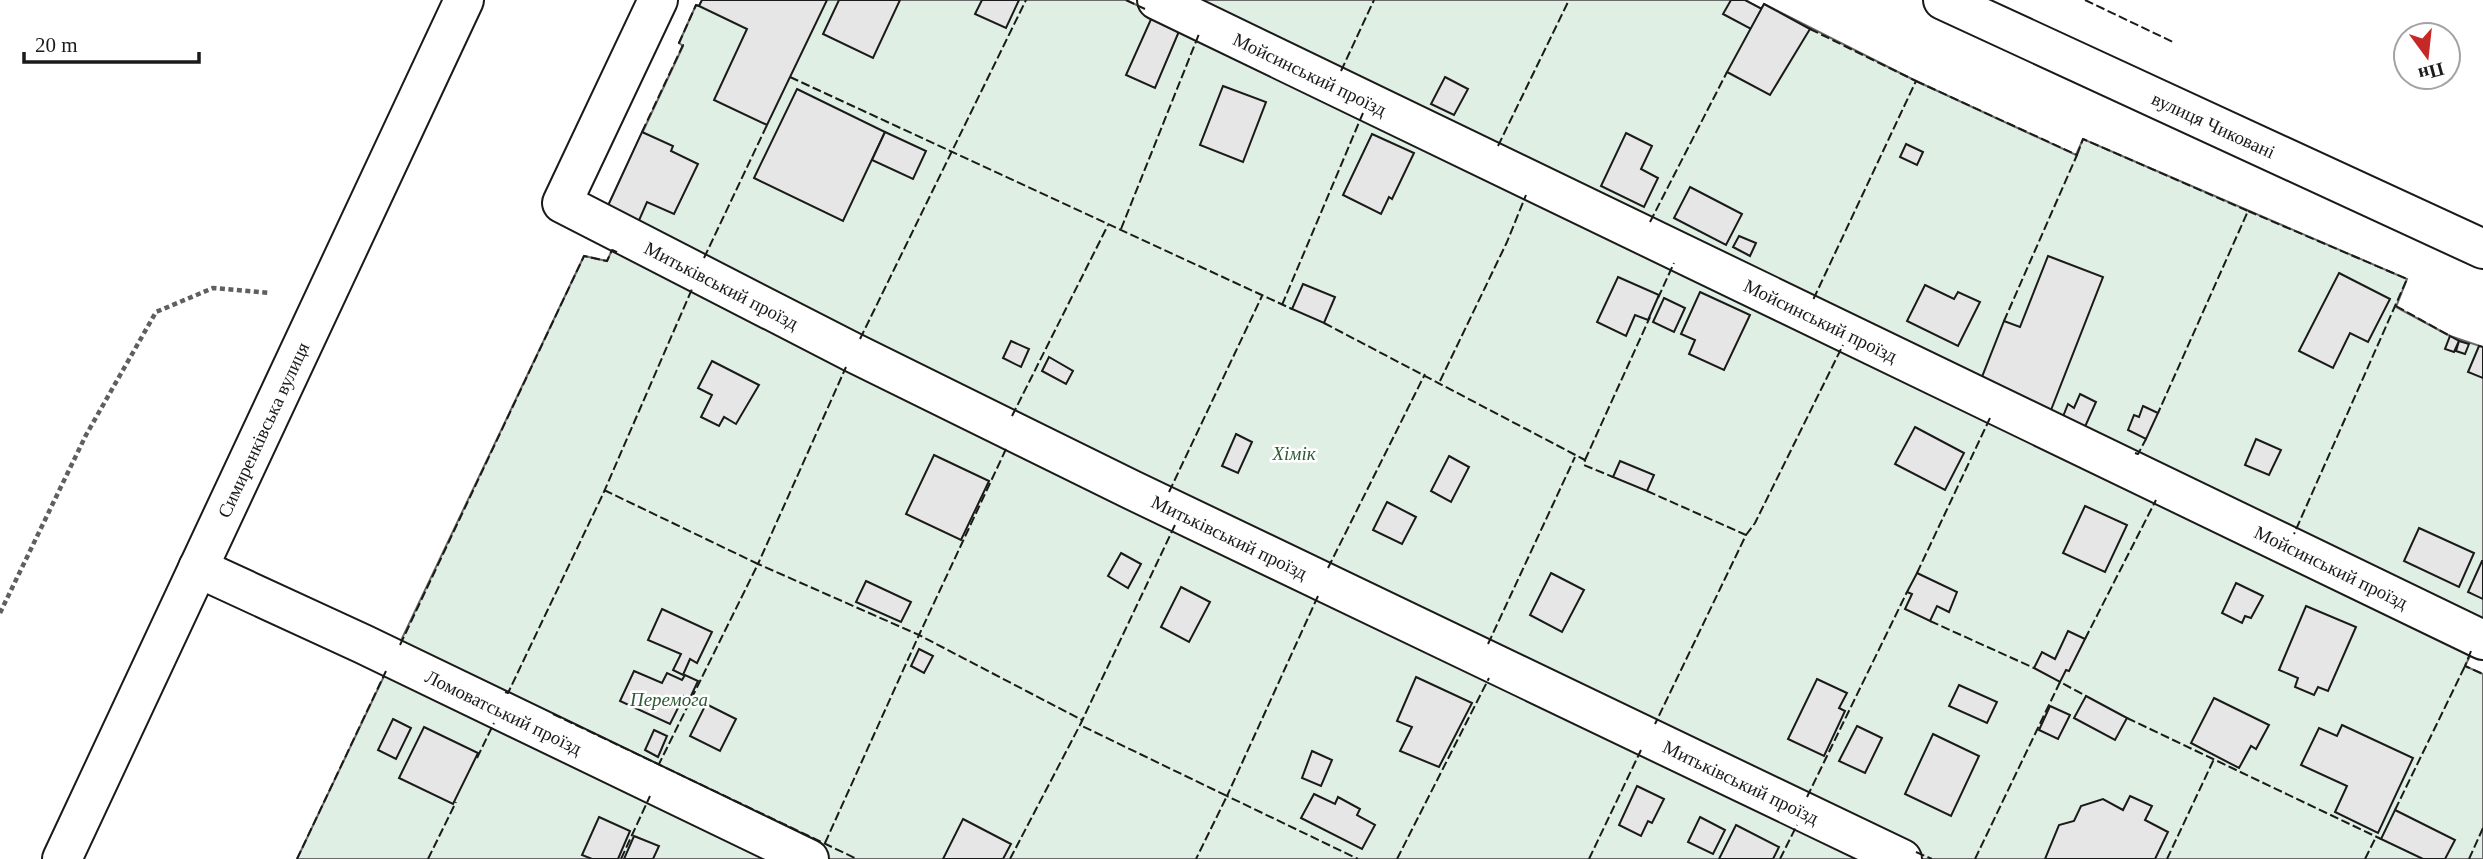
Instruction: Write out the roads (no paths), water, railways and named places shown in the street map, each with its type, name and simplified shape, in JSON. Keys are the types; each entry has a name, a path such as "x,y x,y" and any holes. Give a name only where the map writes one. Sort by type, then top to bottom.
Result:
{"main road":[{"name":"Симиренківська вулиця","path":"62,859 464,0"},
{"name":"Митьківський проїзд","path":"658,0 562,204 852,352 1108,478 1902,859"},
{"name":"Мойсинський проїзд","path":"1157,0 2483,640"},
{"name":"вулиця Чиковані","path":"1943,0 2483,249"},
{"name":"Ломоватський проїзд","path":"198,568 363,644 809,859"}],"park label":[{"name":"Хімік","path":"1294,453"},
{"name":"Перемога","path":"669,699"}]}
